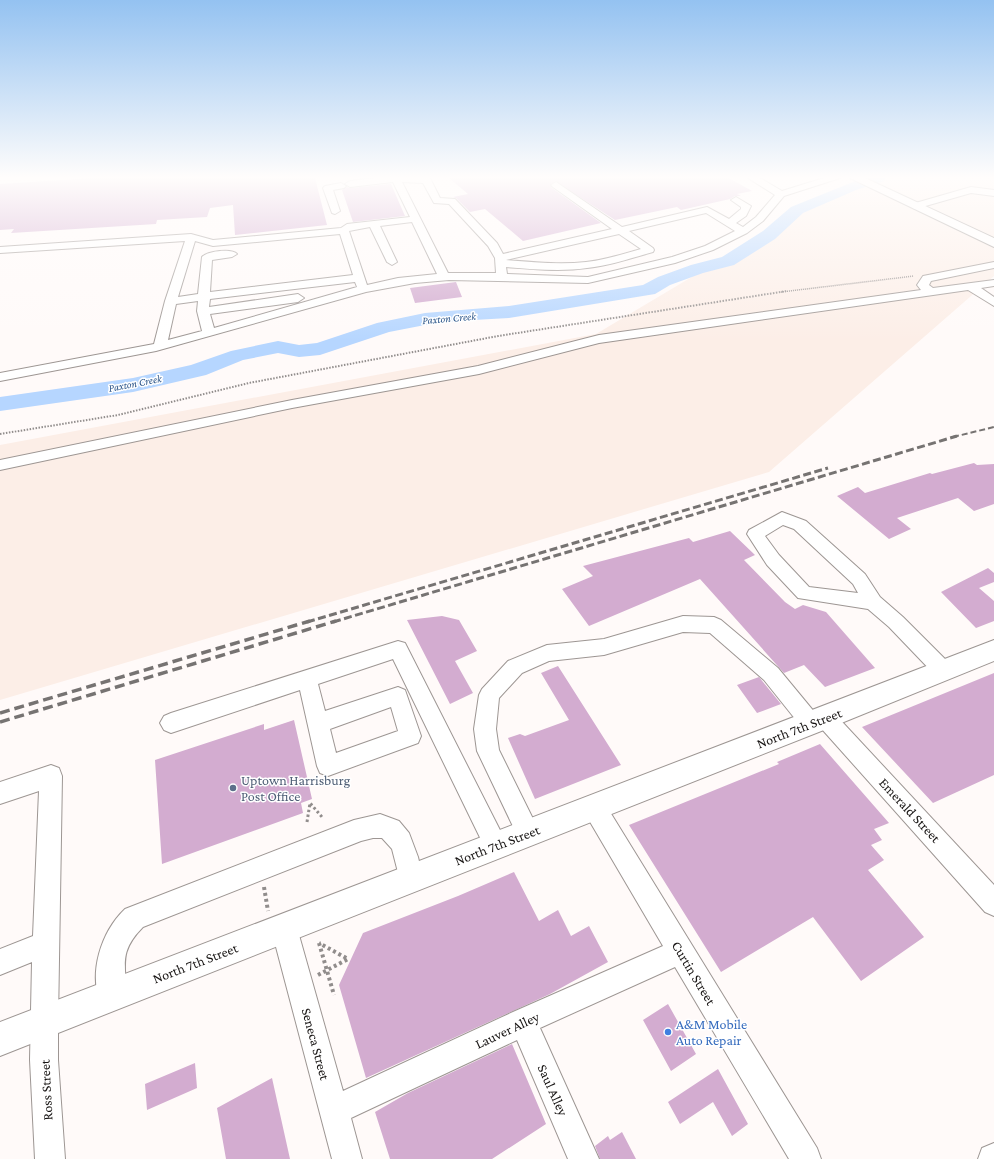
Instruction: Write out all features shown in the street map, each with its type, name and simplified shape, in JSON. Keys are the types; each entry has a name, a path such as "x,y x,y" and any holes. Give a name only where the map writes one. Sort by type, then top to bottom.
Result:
{"main road":[{"path":"972,232 994,242"},
{"name":"North 7th Street","path":"0,1039 111,995 276,919 411,879 994,650"}],"street":[{"path":"0,250 186,238 213,243 343,232"},
{"path":"344,232 361,284"},
{"path":"378,232 392,262"},
{"path":"422,232 444,277"},
{"path":"481,232 493,245 500,261 502,277"},
{"path":"500,261 611,232"},
{"path":"622,232 667,262"},
{"path":"171,301 324,281 361,284 463,275 588,280 667,262 709,248 739,232"},
{"path":"160,346 186,238"},
{"path":"500,261 557,267 581,266 649,250"},
{"path":"209,333 203,311 206,257 232,254"},
{"path":"931,293 923,285 928,278 939,274 994,265"},
{"path":"0,465 292,404 480,370 599,339 994,283"},
{"path":"0,377 126,354 160,346 209,333 361,284"},
{"path":"971,287 994,302"},
{"path":"203,311 298,298"},
{"path":"873,602 804,593 773,560 755,534 782,518 800,525 859,579 873,602 896,622 944,670"},
{"name":"Emerald Street","path":"528,833 488,751 485,729 489,695 515,667 547,653 604,646 683,624 714,625 771,674 818,720 993,900"},
{"path":"171,723 398,649 496,846"},
{"path":"307,678 328,766 410,736 398,696 318,723"},
{"name":"Ross Street","path":"0,793 51,776 44,1021 44,1060 50,1159"},
{"name":"Curtin Street","path":"594,807 806,1159"},
{"path":"111,995 111,954 116,940 125,926 134,918 354,832 371,826 384,826 393,830 399,837 404,850 411,879"},
{"name":"Seneca Street","path":"276,919 347,1159"},
{"path":"0,962 46,944"},
{"name":"Lauver Alley","path":"334,1111 523,1022 681,951"},
{"name":"Saul Alley","path":"523,1022 584,1159"}],"path":[{"path":"0,434 118,415 249,383 498,336 790,291 939,274"},
{"path":"307,822 310,803 322,817"},
{"path":"264,893 276,919"},
{"path":"317,975 327,970 348,959 319,943 323,956 327,970 334,995"}],"shaded area":[{"path":"767,232 994,232 994,276 769,472 0,700 0,445 596,334"}],"building":[{"path":"235,232 262,232 235,235"},
{"path":"512,232 562,232 523,241"},
{"path":"456,282 462,297 415,303 410,288"},
{"path":"974,463 977,465 994,464 994,504 974,511 958,498 897,518 911,529 889,539 837,496 858,487 865,493 930,473 932,474"},
{"path":"730,531 755,555 744,560 785,602 795,609 803,605 826,612 875,668 825,687 804,665 784,673 700,579 589,626 562,589 593,576 583,566 689,538 693,542"},
{"path":"988,568 994,573 994,582 979,588 994,601 994,621 976,628 941,592"},
{"path":"442,616 459,620 477,651 455,661 473,693 450,704 407,620"},
{"path":"558,666 621,765 535,799 508,738 520,734 525,736 569,720 541,673"},
{"path":"994,673 994,775 933,803 862,727"},
{"path":"759,677 781,704 757,713 737,685"},
{"name":"Uptown Harrisburg Post Office","path":"294,720 312,799 301,803 303,813 162,864 155,760 264,724 264,730"},
{"path":"820,744 889,823 874,829 882,840 871,845 884,860 868,870 924,937 861,981 813,917 721,972 629,825 779,764 777,762"},
{"path":"514,872 539,921 558,910 571,936 589,926 608,962 550,994 366,1078 339,985 363,933 458,896"},
{"path":"668,1004 696,1054 671,1071 643,1020"},
{"path":"512,1044 546,1124 492,1159 390,1159 375,1112 408,1093"},
{"path":"195,1063 197,1088 147,1110 145,1084"},
{"path":"718,1069 748,1124 732,1136 713,1102 680,1124 668,1102"},
{"path":"272,1078 290,1159 226,1159 217,1108"},
{"path":"622,1132 636,1159 600,1159 595,1146 608,1136 610,1140"}],"waterway":[{"name":"Paxton Creek","path":"0,404 133,385 198,370 238,355 278,347 299,351 320,349 384,327 425,319 456,315 509,312 648,290 664,281 697,269 728,261 772,232"}],"railway":[{"path":"957,436 994,427"},
{"path":"333,622 957,436"},
{"path":"307,622 828,468"},
{"path":"0,713 310,621"},
{"path":"0,722 336,621"}],"place":[{"name":"Uptown Harrisburg Post Office","path":"233,788"},
{"name":"A&M Mobile Auto Repair","path":"668,1032"}]}
